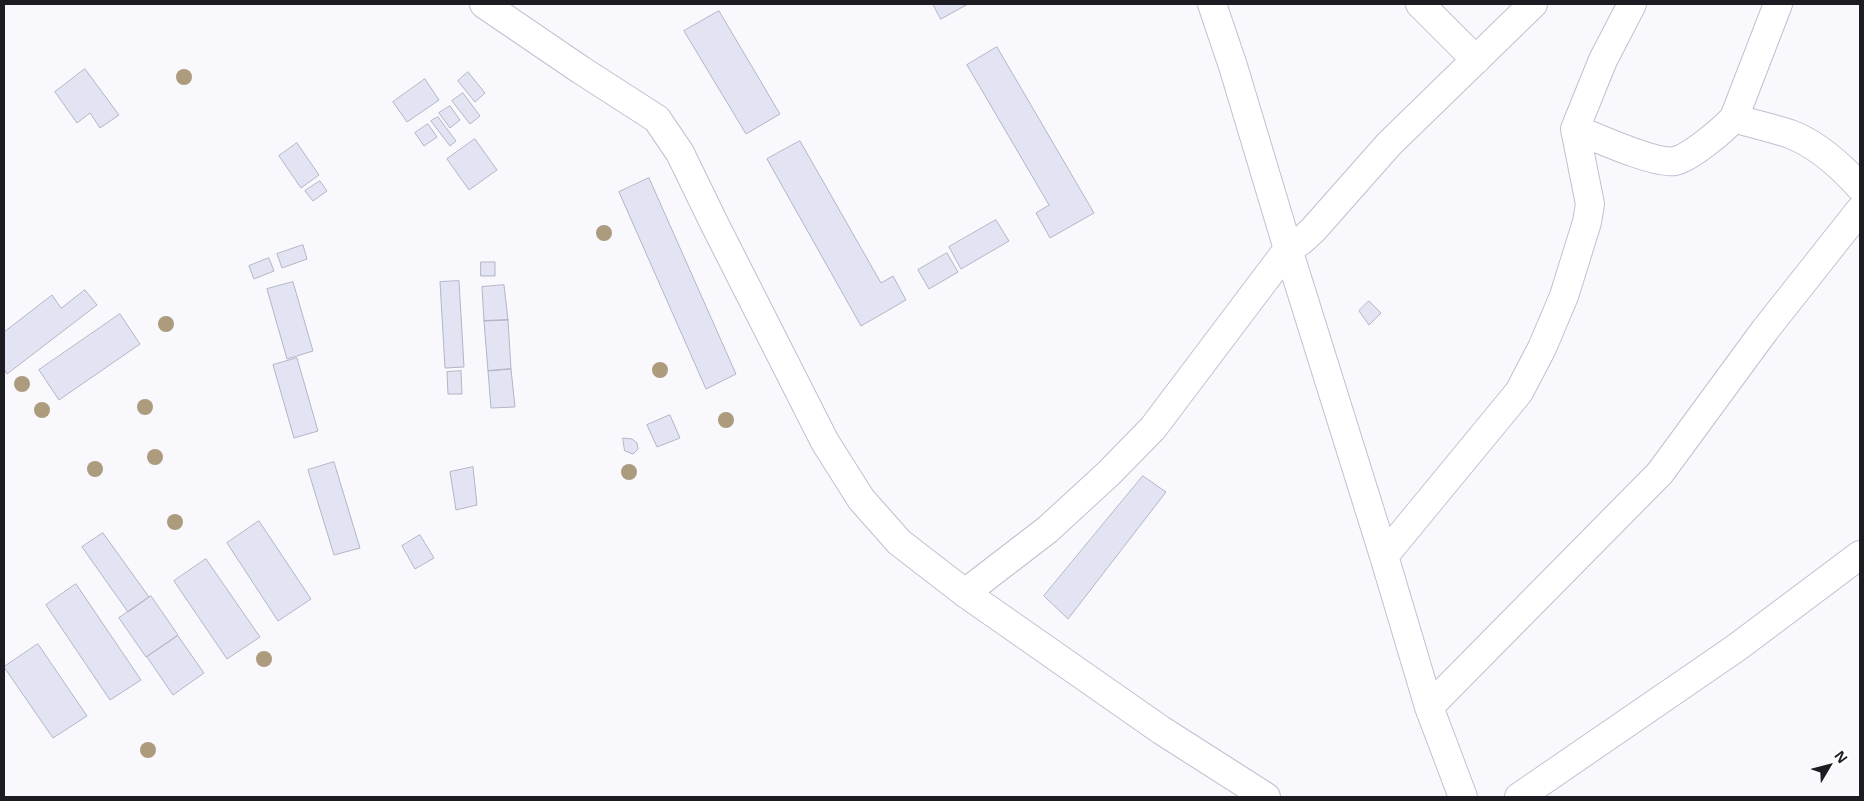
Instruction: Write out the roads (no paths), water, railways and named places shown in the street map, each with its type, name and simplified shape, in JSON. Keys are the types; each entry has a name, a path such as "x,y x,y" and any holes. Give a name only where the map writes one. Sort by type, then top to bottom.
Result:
{"street":[{"path":"484,4 657,119 680,153 825,442 861,499 899,542 965,593 1160,730 1266,797"},
{"path":"1212,4 1233,66 1384,556 1428,707 1463,797"},
{"path":"1420,4 1476,60"},
{"path":"965,593 1047,530 1108,474 1153,428 1288,249 1313,230 1389,144 1533,4"},
{"path":"1384,556 1519,392 1542,348 1564,296 1587,222 1590,204 1575,129 1603,60 1632,4"},
{"path":"1575,129 1656,160 1673,162 1685,158 1734,118 1778,4"},
{"path":"1734,118 1791,135 1814,147 1844,170 1860,187"},
{"path":"1428,707 1660,473 1765,330 1860,210"},
{"path":"1519,797 1736,648 1860,555"}]}
